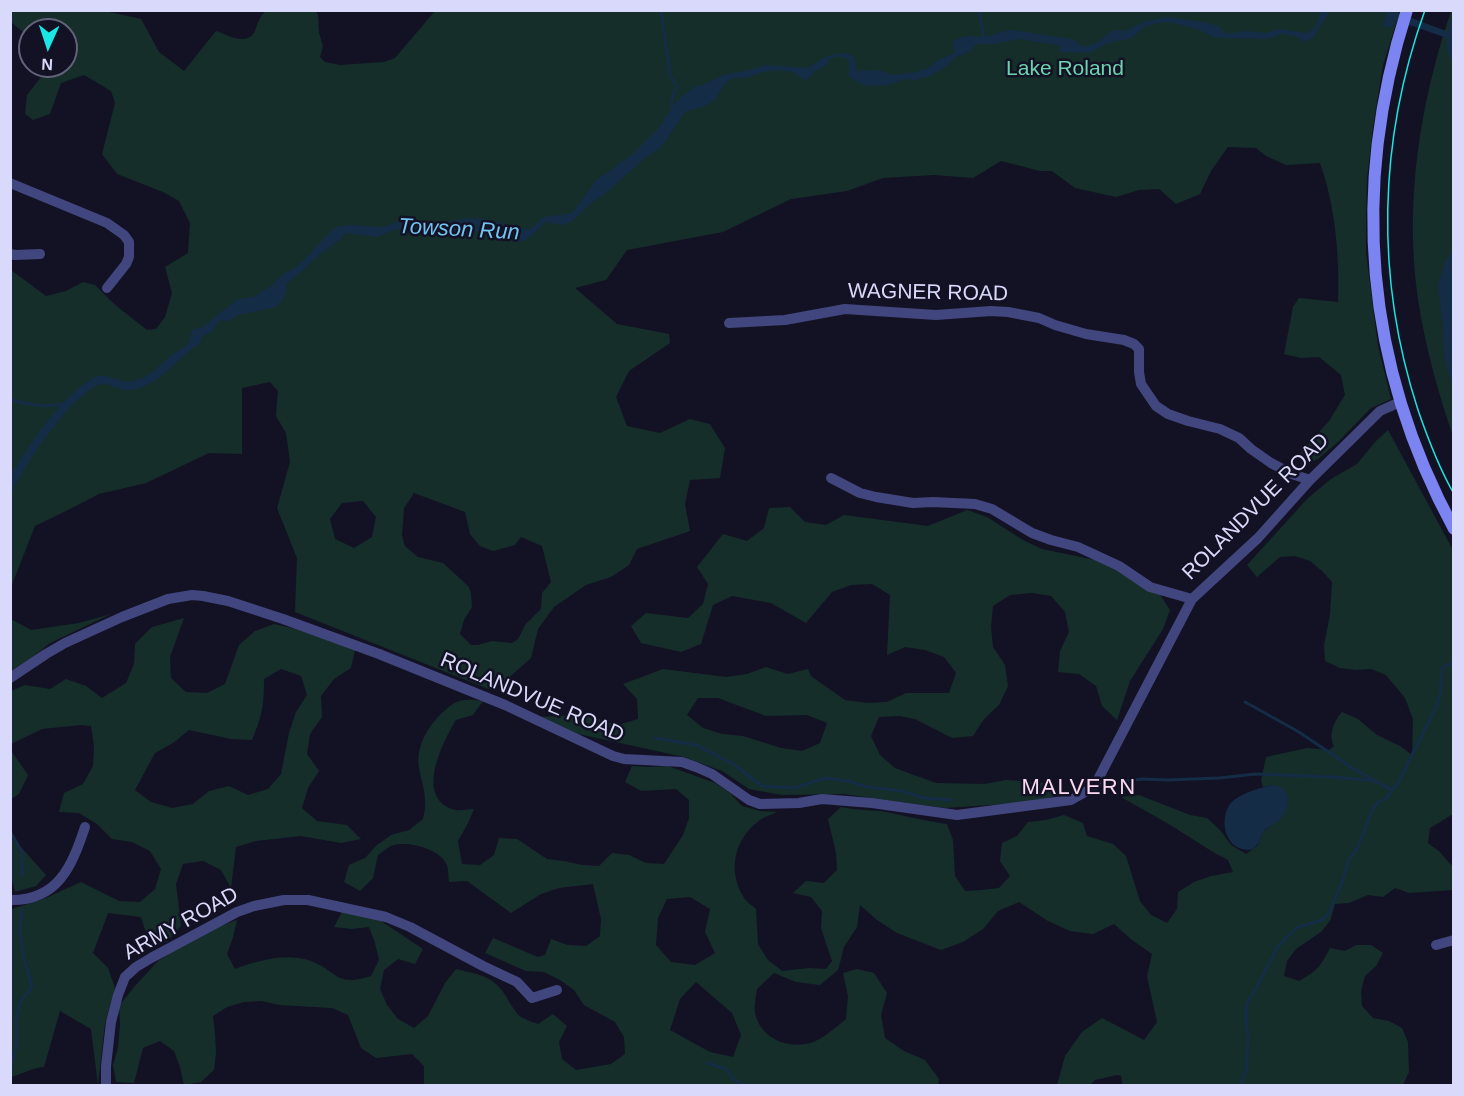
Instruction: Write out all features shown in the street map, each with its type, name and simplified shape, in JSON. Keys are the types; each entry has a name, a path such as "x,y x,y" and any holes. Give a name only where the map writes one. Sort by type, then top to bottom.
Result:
{"main road":[{"path":"1407,10 1397,42 1379,129 1373,200 1374,266 1378,306 1400,402 1416,450 1433,490 1454,529"}],"street":[{"path":"10,183 107,223 124,235 129,242 129,256 126,264 108,288"},
{"path":"10,254 40,254"},
{"name":"WAGNER ROAD","path":"729,323 785,320 844,309 936,315 991,311 1040,318 1086,334 1124,340 1134,344 1138,349 1141,384 1155,406 1168,414 1220,429 1239,438 1251,450 1271,463 1310,480"},
{"name":"ROLANDVUE ROAD","path":"10,678 64,643 122,617 168,599 192,595 203,596 228,601 283,619 379,654 505,705 613,756 624,759 682,762 696,767 712,774 749,800 760,804 822,799 872,803 957,815 1071,800 1094,787 1192,599 1258,538 1310,480 1380,411 1400,402"},
{"path":"831,478 860,493 876,497 913,503 975,504 992,509 1032,533 1078,547 1119,566 1150,587 1192,599"},
{"path":"10,900 35,897 59,882 78,848 85,827"},
{"name":"ARMY ROAD","path":"106,1086 111,1022 125,977 151,958 237,912 254,906 284,900 308,900 386,917 517,982 532,998 557,990"},
{"path":"1436,945 1454,940"}],"green space":[{"name":"Lake Roland","path":"100,10 141,19 159,52 184,71 216,31 242,39 252,36 260,18 266,11 316,11 323,46 320,57 325,62 340,65 384,62 395,58 435,11 1400,11 1383,65 1367,178 1366,217 1366,253 1378,346 1391,399 1371,408 1318,459 1301,466 1301,452 1329,421 1345,395 1341,375 1319,357 1301,358 1284,354 1293,307 1299,298 1338,302 1337,249 1329,196 1320,163 1286,165 1266,156 1256,148 1228,147 1211,171 1200,194 1176,204 1159,189 1139,190 1116,197 1075,188 1052,171 1040,171 1001,161 973,178 934,175 883,178 847,191 791,199 723,232 627,250 606,280 575,288 617,324 669,334 670,343 629,371 616,397 627,426 660,433 690,419 710,424 725,448 720,478 690,480 685,504 690,531 637,549 629,565 611,577 586,585 554,607 538,629 531,658 491,690 295,612 297,558 277,508 290,462 286,433 276,416 278,391 270,382 242,388 242,454 209,453 146,483 99,494 35,526 11,587 11,270 46,296 66,291 83,282 95,285 114,304 147,330 156,329 165,317 172,293 165,267 188,253 190,223 179,201 163,192 117,174 102,154 115,103 111,91 84,75 78,77 78,18 18,18 18,28 11,22 11,11","holes":["414,493 465,512 470,534 480,546 493,551 515,545 521,537 542,546 551,582 542,593 541,609 525,625 518,639 512,643 492,641 471,645 460,634 464,620 472,607 469,587 443,563 418,557 405,546 402,536 404,508","363,501 376,517 372,537 354,548 335,539 330,519 342,503"]},
{"path":"1451,11 1454,11 1453,436 1432,369 1424,334 1414,263 1413,226 1414,190 1423,117"},
{"path":"40,78 75,78 61,83 50,114 33,120 25,114 27,95"},
{"path":"1388,430 1453,550 1453,814 1430,828 1428,843 1453,866 1453,890 1409,893 1395,888 1383,897 1368,895 1349,903 1335,904 1330,921 1321,932 1296,949 1287,961 1284,976 1299,981 1318,968 1330,948 1345,951 1356,945 1371,945 1383,953 1376,966 1365,976 1361,991 1362,1006 1373,1018 1389,1021 1402,1028 1408,1042 1409,1072 1403,1085 1123,1086 1121,1076 1117,1075 1095,1080 1090,1085 1057,1085 1065,1056 1082,1032 1102,1018 1144,1040 1157,1022 1147,976 1152,954 1114,924 1093,934 1070,931 1048,921 1019,902 998,911 983,929 963,942 941,950 897,933 860,905 857,927 844,947 838,970 820,985 796,982 774,973 757,989 755,1013 767,1034 781,1042 806,1044 822,1038 846,1019 848,996 843,973 857,969 874,973 887,993 881,1015 885,1038 904,1051 925,1060 939,1079 938,1085 424,1085 424,1066 412,1054 376,1058 361,1048 348,1015 332,1008 279,1005 262,1001 244,1002 227,1007 213,1016 216,1052 214,1070 201,1082 184,1085 174,1051 160,1041 143,1048 134,1083 116,1082 113,1065 118,1048 119,1006 158,961 220,926 237,920 227,954 235,969 261,961 290,957 318,964 343,979 371,976 379,960 369,927 352,929 334,927 342,912 378,919 423,949 415,964 398,959 384,970 380,989 387,1005 398,1019 414,1028 428,1016 445,983 456,969 492,981 501,989 517,1013 525,1019 538,1024 553,1014 567,1026 559,1042 562,1059 576,1070 611,1064 625,1054 624,1037 615,1022 584,1005 574,990 544,972 526,971 485,953 493,938 538,957 545,955 551,939 568,945 586,946 600,936 601,919 593,884 559,888 541,894 511,913 467,881 449,882 447,865 442,858 423,847 407,844 394,845 378,855 373,878 360,891 344,882 349,865 365,858 391,835 409,830 423,819 424,789 418,760 421,746 427,732 441,714 451,705 464,700 483,701 473,715 456,720 439,756 434,783 436,795 443,804 455,810 474,809 458,841 462,864 480,865 494,855 499,838 517,839 547,859 582,865 599,866 612,853 629,855 646,863 664,864 683,835 689,818 689,800 676,789 641,791 625,782 632,766 668,766 715,783 730,793 742,806 760,811 777,812 764,817 751,827 739,845 735,875 743,896 756,909 758,944 768,960 782,971 826,969 832,961 821,928 822,911 811,897 793,893 806,881 824,883 837,870 836,853 828,819 841,807 880,811 947,824 953,840 955,876 965,891 999,888 1010,876 1000,861 1002,843 1017,836 1028,822 1064,815 1083,823 1087,836 1113,844 1126,856 1140,901 1151,915 1167,923 1177,909 1178,892 1194,882 1233,872 1228,860 1121,797 1139,795 1190,815 1207,818 1231,845 1246,854 1257,846 1263,832 1279,821 1273,785 1263,787 1261,781 1266,757 1307,748 1329,750 1334,746 1333,728 1342,712 1358,719 1377,735 1400,746 1412,755 1413,719 1405,698 1386,675 1371,669 1340,668 1325,661 1324,645 1330,615 1332,582 1310,561 1295,556 1280,557 1257,577 1247,565 1308,498 1331,479 1357,464","holes":["690,897 710,909 705,932 715,953 695,965 671,962 656,945 658,918 667,899","696,982 732,1013 741,1035 733,1057 710,1052 670,1030 680,999"]},
{"path":"790,507 805,522 826,525 844,515 928,526 967,510 987,517 1042,549 1105,562 1159,593 1170,610 1163,629 1130,681 1117,720 1102,706 1096,686 1079,674 1058,672 1060,651 1069,632 1065,612 1051,596 1032,593 1010,595 993,606 991,627 993,647 1005,665 1008,686 999,705 984,719 973,736 952,738 915,719 899,716 879,717 871,736 880,755 895,768 936,783 985,784 1006,780 1048,783 1061,794 1036,802 945,808 843,794 782,795 749,789 722,771 684,757 574,733 536,717 578,715 618,725 638,719 637,699 623,684 663,669 726,677 747,674 766,667 788,674 808,669 811,676 845,700 867,703 887,702 906,693 949,693 956,673 944,657 925,650 905,647 887,655 890,595 872,584 851,585 832,592 806,623 771,603 732,596 713,605 701,644 681,652 641,643 631,626 646,613 688,618 703,604 708,584 697,567 723,534 747,541 764,528 769,508","holes":["698,698 718,698 766,716 807,715 827,723 820,743 802,751 781,748 743,736 722,734 703,728 687,715"]},
{"path":"111,614 50,643 11,671 11,619 31,630 79,623"},
{"path":"184,618 170,657 171,678 186,692 207,693 225,684 239,645 255,631 274,624 315,633 355,650 351,668 334,679 321,696 322,717 310,734 307,754 319,771 308,788 302,808 317,821 347,825 361,839 341,843 301,836 256,841 236,847 231,888 221,870 203,861 183,864 176,884 181,926 167,942 147,936 141,917 108,913 93,953 108,968 115,988 105,1023 98,1085 91,1029 60,1011 44,1067 11,1077 12,909 46,898 81,882 119,901 140,902 155,889 161,869 150,851 132,842 112,839 97,824 79,813 59,812 64,793 83,784 93,766 94,746 91,726 42,729 11,744 11,691 25,685 50,689 66,679 86,686 102,698 126,683 134,664 135,644 152,627","holes":["281,669 301,676 307,695 296,712 289,733 281,774 268,789 248,795 229,786 209,791 193,804 172,808 151,802 135,790 155,753 173,743 189,730 231,739 252,740 262,710 264,679"]},
{"path":"10,749 28,775 19,794 11,799"},
{"path":"10,835 46,875 36,886 15,892 11,876"}],"water":[{"name":"Towson Run","path":"1321,11 1330,11 1313,38 1305,42 1295,36 1280,34 1268,39 1216,38 1197,29 1163,22 1145,26 1132,38 1108,43 1087,53 1061,52 1058,45 1018,39 994,44 977,44 970,51 954,58 946,67 928,77 915,80 905,79 889,85 865,86 849,77 849,61 844,57 830,59 827,65 815,71 807,80 792,72 781,71 763,72 747,78 729,80 713,101 684,113 658,149 571,222 562,225 545,222 529,238 520,242 490,231 480,231 456,238 396,229 378,237 345,233 340,240 286,284 286,293 279,305 238,315 228,321 221,320 212,332 203,335 201,341 170,369 144,387 125,390 101,384 87,392 74,403 48,434 25,468 11,495 13,471 57,409 79,388 91,379 101,376 131,381 149,375 188,344 192,330 202,327 238,299 254,297 272,285 284,273 305,259 333,229 349,225 382,227 399,222 428,226 471,218 487,219 529,229 547,216 573,212 598,178 632,155 659,128 681,97 694,87 726,74 766,65 808,68 823,58 848,53 854,57 857,71 880,70 891,75 911,73 926,69 938,60 955,53 953,41 968,36 983,37 1013,30 1072,39 1084,47 1098,42 1114,30 1126,31 1143,22 1166,17 1218,26 1226,34 1245,31 1266,33 1279,29 1307,33 1315,28"},
{"path":"1384,11 1396,11 1449,32 1450,21 1453,17 1453,61 1447,51 1447,38 1395,20 1392,27 1387,28 1383,25 1386,16"},
{"path":"1453,250 1453,390 1444,356 1438,285 1445,262"},
{"path":"1273,785 1282,788 1287,795 1288,800 1282,818 1264,831 1258,844 1252,849 1235,846 1230,841 1225,827 1229,805 1243,795"}],"waterway":[{"path":"661,10 670,75 676,86 672,110"},
{"path":"979,10 984,38"},
{"path":"10,399 37,405 65,404"},
{"path":"1241,1086 1247,1067 1246,1008 1249,999 1277,948 1289,935 1298,927 1322,920 1329,913 1349,859 1358,847 1373,808 1386,798 1398,783 1435,709 1440,695 1442,668 1454,662"},
{"path":"1245,702 1299,732 1354,769 1392,790"},
{"path":"655,738 696,745 735,765 763,786 795,788 825,778 902,791 923,798 952,800"},
{"path":"1119,782 1142,779 1219,778 1256,774 1376,781"},
{"path":"10,831 22,852 22,876"},
{"path":"10,1070 16,1047 16,1021 20,1002 32,987 21,940 22,910"},
{"path":"708,1063 726,1069 733,1079 746,1086"}],"tram line":[{"path":"1425,10 1409,59 1398,109 1391,159 1388,210 1389,260 1394,310 1404,360 1426,432 1454,494"}],"district":[{"name":"MALVERN","path":"1079,788"}]}
